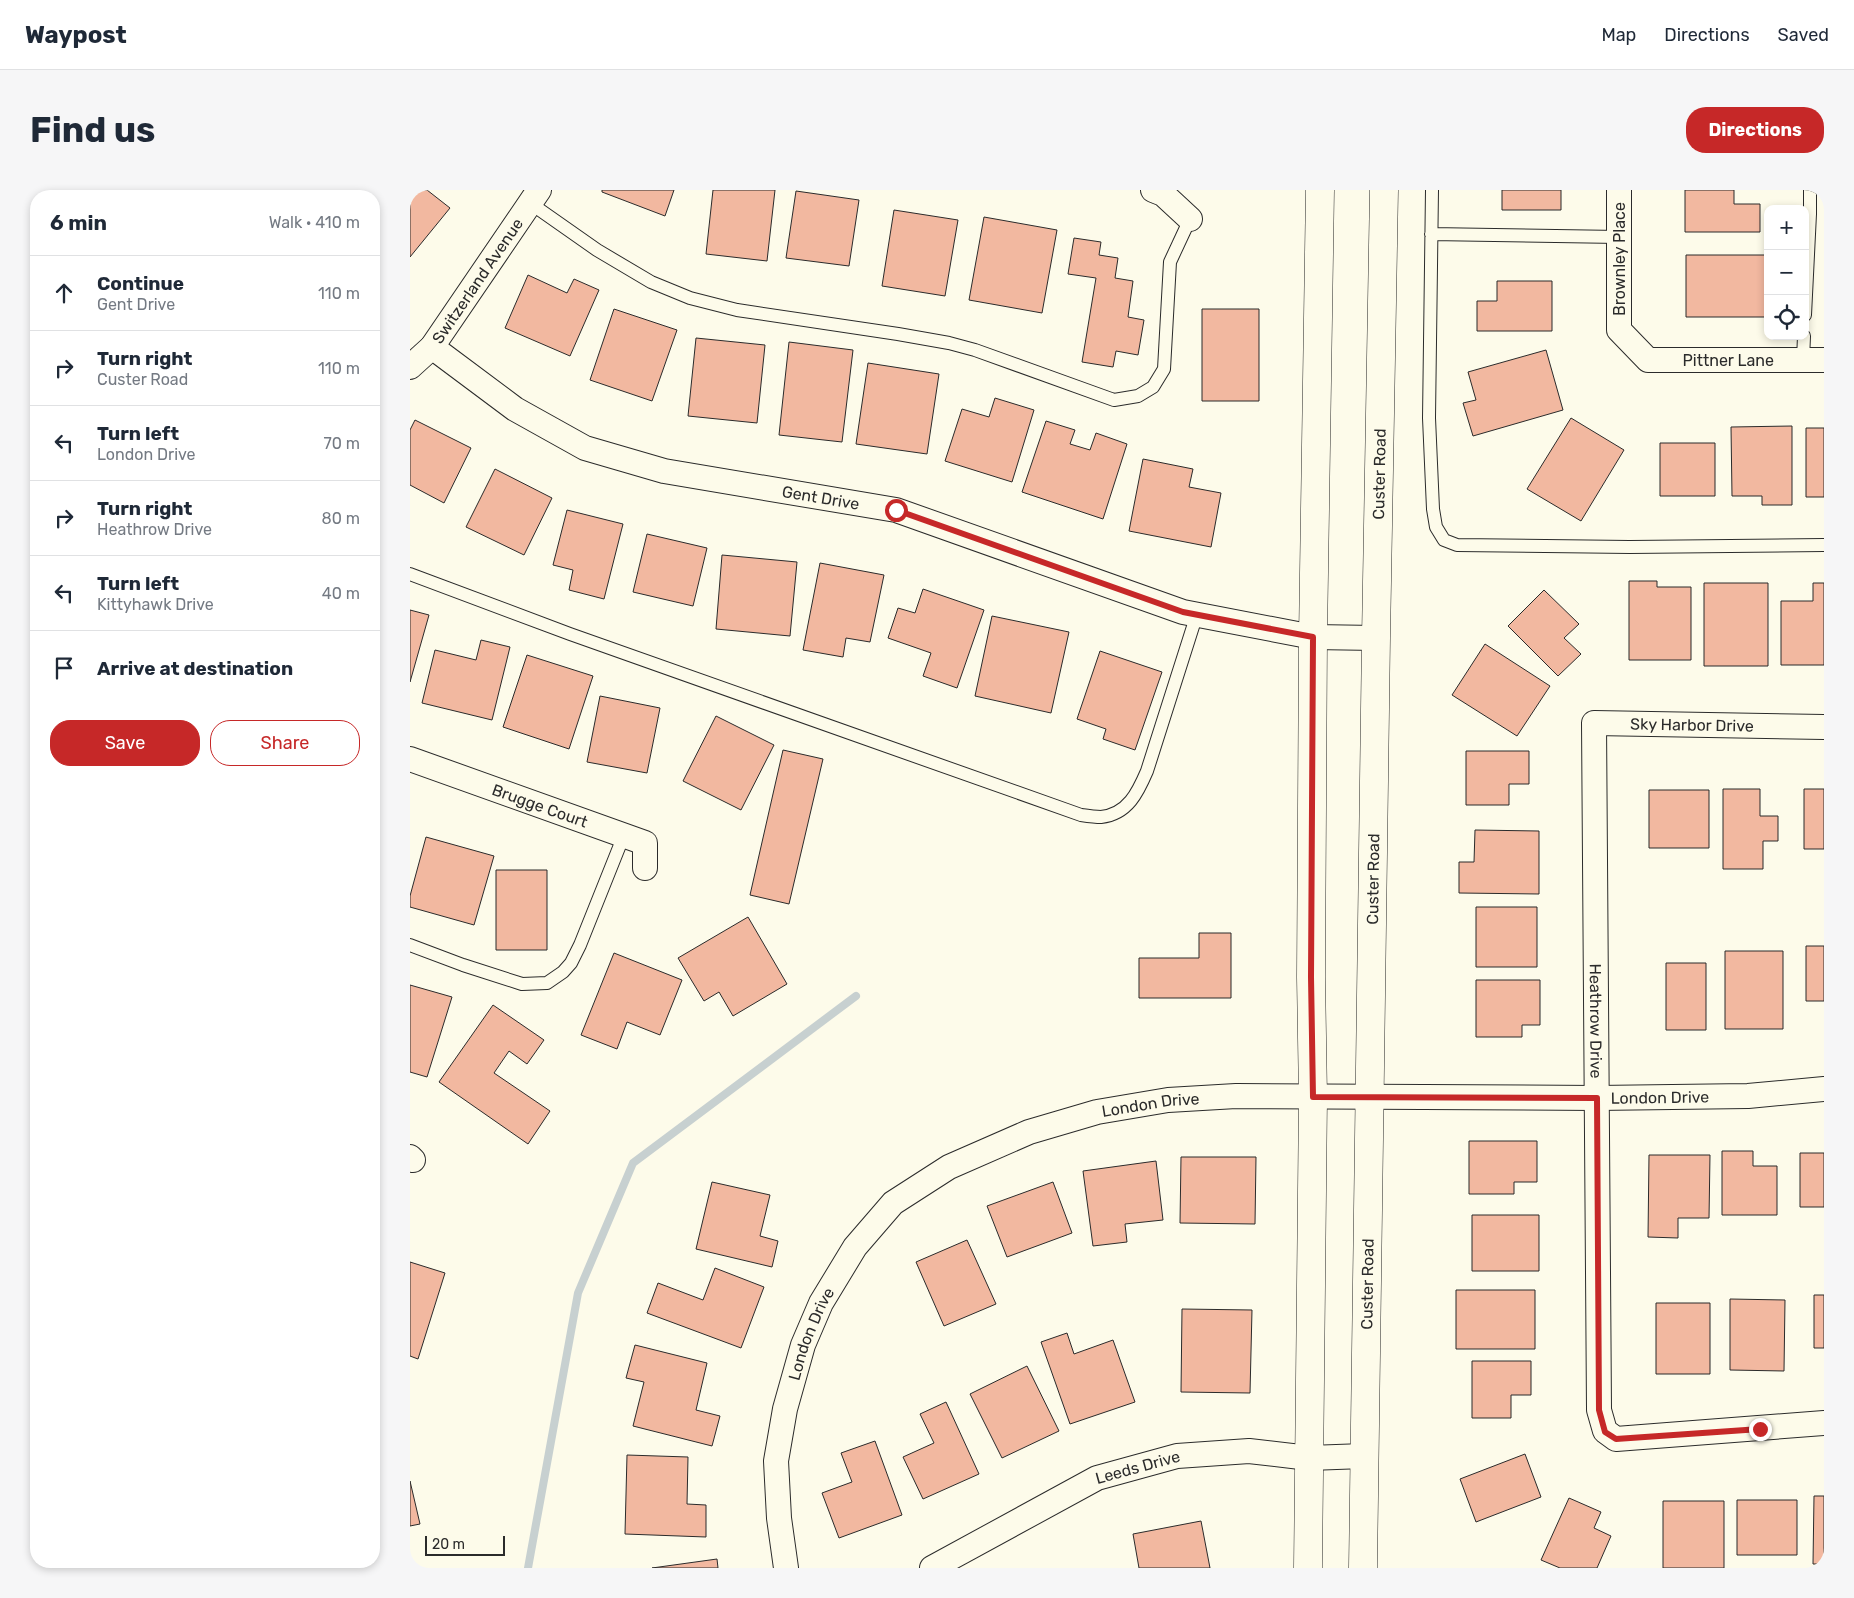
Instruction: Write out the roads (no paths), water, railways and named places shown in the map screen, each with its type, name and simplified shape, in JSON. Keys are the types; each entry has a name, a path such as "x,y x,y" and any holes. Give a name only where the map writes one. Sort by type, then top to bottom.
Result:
{"main road":[{"path":"1308,1568 1313,1097 1311,977 1313,637 1320,190"},
{"name":"Custer Road","path":"1363,1568 1384,190"}],"street":[{"name":"Brownley Place","path":"1618,190 1618,330 1638,350"},
{"path":"1160,191 1190,219"},
{"name":"Switzerland Avenue","path":"410,367 432,346 534,196"},
{"name":"Gent Drive","path":"432,346 515,409 586,448 664,471 896,510 1183,612 1313,637 1376,638"},
{"name":"Pittner Lane","path":"1638,350 1648,360 1813,360"},
{"name":"Sky Harbor Drive","path":"1594,758 1594,723 1824,727"},
{"name":"Heathrow Drive","path":"1594,758 1599,1410 1605,1432 1616,1439 1824,1423"},
{"name":"Brugge Court","path":"410,759 645,843 645,868"},
{"name":"London Drive","path":"786,1568 778,1518 776,1460 785,1409 803,1345 822,1303 854,1247 893,1203 949,1167 1029,1132 1097,1112 1168,1100 1236,1096 1370,1098 1748,1096 1824,1089"},
{"name":"Leeds Drive","path":"932,1568 1097,1478 1177,1456 1249,1451 1309,1458 1364,1456"}],"lane":[{"path":"1432,190 1429,418 1433,509 1436,527 1444,540 1457,545 1630,547 1824,545"},
{"path":"1806,295 1810,190"},
{"path":"534,196 597,250 651,282 690,298 737,310 949,343 975,350 1114,400 1138,396 1153,387 1164,369 1170,262 1190,219"},
{"path":"1431,234 1618,237"},
{"path":"1806,340 1813,360"},
{"path":"410,574 570,634 1082,816 1102,817 1121,810 1136,796 1147,771 1197,614"},
{"path":"410,945 522,984 548,983 563,972 574,956 624,835"}],"waterway":[{"path":"528,1568 578,1293 633,1163 856,996"}]}
